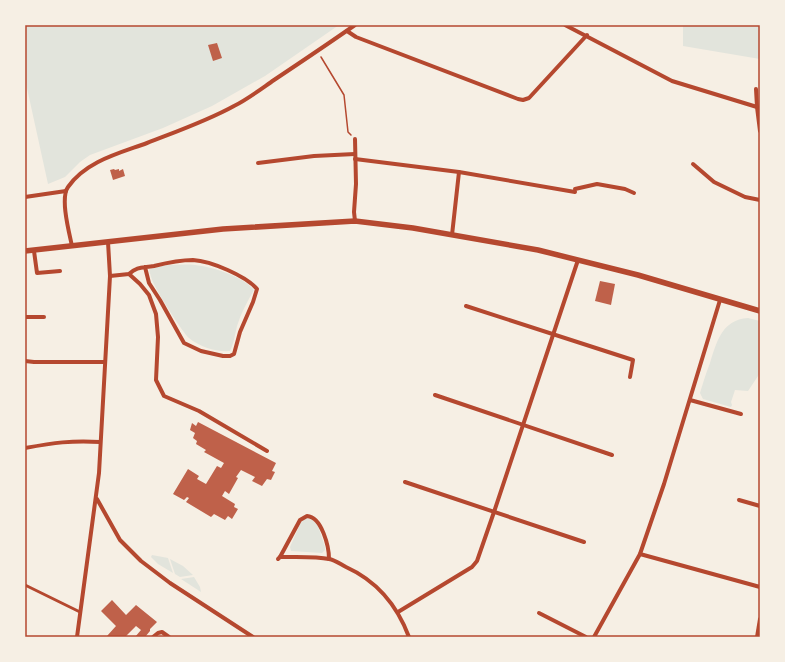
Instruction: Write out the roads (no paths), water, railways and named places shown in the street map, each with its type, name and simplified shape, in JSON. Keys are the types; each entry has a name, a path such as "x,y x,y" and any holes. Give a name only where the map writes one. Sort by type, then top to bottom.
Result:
{"main road":[{"path":"25,251 223,229 355,221 406,227 538,250 638,275 760,311"}],"street":[{"path":"72,246 66,210 66,191 74,180 88,168 105,158 181,130 234,106 355,25"},
{"path":"565,25 672,81 757,107"},
{"path":"347,31 356,37 523,100 529,98 587,36"},
{"path":"756,88 760,131"},
{"path":"355,139 355,221"},
{"path":"258,163 314,156 355,156 575,190 597,184 625,189 634,193"},
{"path":"693,164 714,182 745,197 760,200"},
{"path":"452,235 460,172"},
{"path":"25,197 66,191"},
{"path":"77,637 99,473 110,276 108,242"},
{"path":"34,251 37,273 60,271"},
{"path":"110,276 129,274 134,268 168,262 194,260 214,265 242,278 257,289 240,332 234,354 230,356 223,356 201,351 184,343 149,283 145,267"},
{"path":"398,612 472,567 477,561 578,260"},
{"path":"129,274 150,295 156,314 158,337 156,380 164,396 199,411 267,451"},
{"path":"594,637 640,554 666,477 720,300"},
{"path":"466,306 634,360 630,377"},
{"path":"25,317 44,316"},
{"path":"25,360 34,362 105,362"},
{"path":"435,395 612,455"},
{"path":"690,400 741,414"},
{"path":"25,448 63,441 82,440 100,442"},
{"path":"405,482 584,542"},
{"path":"96,499 120,540 141,561 170,583 253,637"},
{"path":"739,500 760,506"},
{"path":"329,559 329,549 320,524 315,518 307,516 300,520 279,558 329,559 357,572 371,581 385,595 398,612 409,637"},
{"path":"640,554 760,587"},
{"path":"25,585 80,612"},
{"path":"539,612 586,637"},
{"path":"758,637 760,619"},
{"path":"152,637 162,632 169,637"}]}
